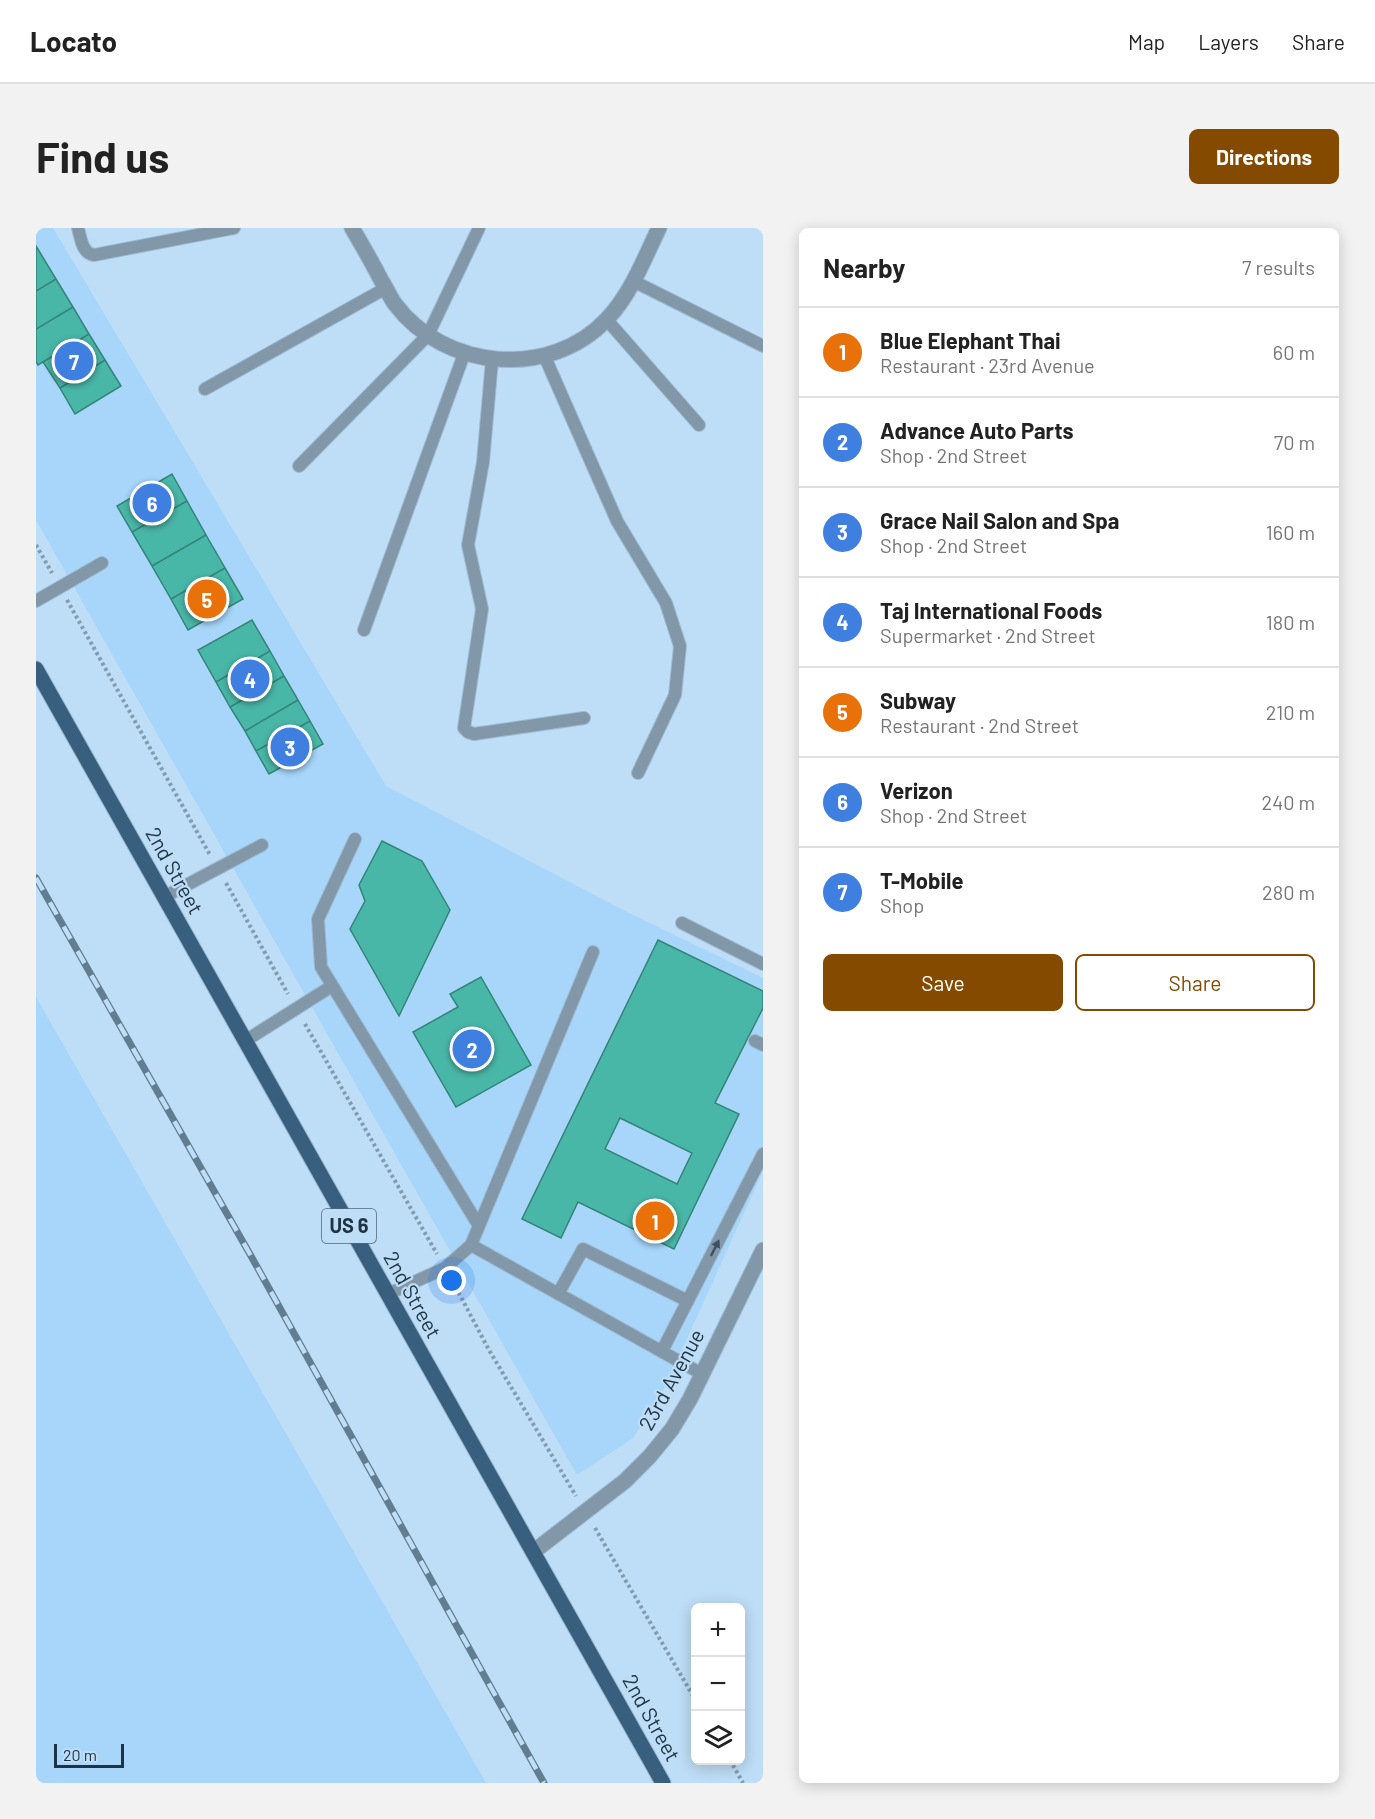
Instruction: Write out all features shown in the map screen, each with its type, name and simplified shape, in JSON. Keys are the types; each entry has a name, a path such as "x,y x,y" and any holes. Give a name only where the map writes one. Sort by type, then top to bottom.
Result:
{"main road":[{"name":"2nd Street","path":"36,669 663,1783"}],"street":[{"path":"352,228 395,304 418,328 437,342 464,354 492,360 522,360 558,351 584,338 607,320 625,298 659,228"},
{"name":"23rd Avenue","path":"533,1552 625,1481 672,1429 759,1269 763,1250"}],"lane":[{"path":"78,228 84,250 94,255 234,228"},
{"path":"299,466 428,335 479,228"},
{"path":"633,281 763,346"},
{"path":"205,388 386,288"},
{"path":"607,320 699,425"},
{"path":"363,630 464,354"},
{"path":"544,355 617,521 666,603 680,646 675,695 638,773"},
{"path":"492,360 483,462 468,544 482,609 464,728 474,734 584,718"},
{"path":"36,601 102,563"},
{"path":"355,839 318,919 321,967 479,1226"},
{"path":"164,897 262,845"},
{"path":"682,923 763,964"},
{"path":"388,1294 445,1268 471,1245 593,952"},
{"path":"246,1041 332,986"},
{"path":"662,1351 763,1154"},
{"path":"471,1245 702,1374"},
{"path":"558,1294 583,1249 688,1301"}],"path":[{"path":"36,545 445,1268 489,1350 691,1692"},
{"path":"732,1765 743,1783"}],"shaded area":[{"path":"36,228 53,228 386,786 629,913 763,978 763,1171 665,1387 633,1438 577,1475 36,520"},
{"path":"36,997 486,1783 36,1783"}],"building":[{"path":"36,246 56,279 36,291"},
{"path":"56,279 73,307 36,329 36,291"},
{"path":"73,307 89,334 38,365 36,362 36,329"},
{"path":"89,334 105,360 60,388 43,362"},
{"path":"105,360 121,386 75,414 60,388"},
{"path":"172,474 187,501 132,532 117,506"},
{"path":"187,501 206,535 152,566 132,532"},
{"path":"206,535 225,568 171,599 152,566"},
{"path":"225,568 243,599 188,630 171,599"},
{"path":"252,620 270,651 216,682 198,650"},
{"path":"270,651 284,676 230,707 216,682"},
{"path":"284,676 298,700 245,731 230,707"},
{"path":"298,700 310,721 256,751 245,731"},
{"path":"310,721 323,744 269,774 256,751"},
{"path":"382,841 422,861 450,910 399,1016 350,929 365,901 359,885"},
{"path":"658,940 763,991 763,1008 715,1103 739,1114 674,1249 578,1202 561,1238 522,1219","holes":["620,1118 692,1153 677,1184 605,1149"]},
{"path":"481,977 531,1065 456,1107 413,1032 458,1007 450,994"}],"railway":[{"path":"36,878 251,1256 544,1783"}],"place":[{"name":"T-Mobile","path":"74,361"},
{"name":"Verizon","path":"152,503"},
{"name":"Subway","path":"207,599"},
{"name":"Taj International Foods","path":"250,679"},
{"name":"Grace Nail Salon and Spa","path":"290,747"},
{"name":"Advance Auto Parts","path":"472,1049"},
{"name":"Blue Elephant Thai","path":"655,1221"}]}
